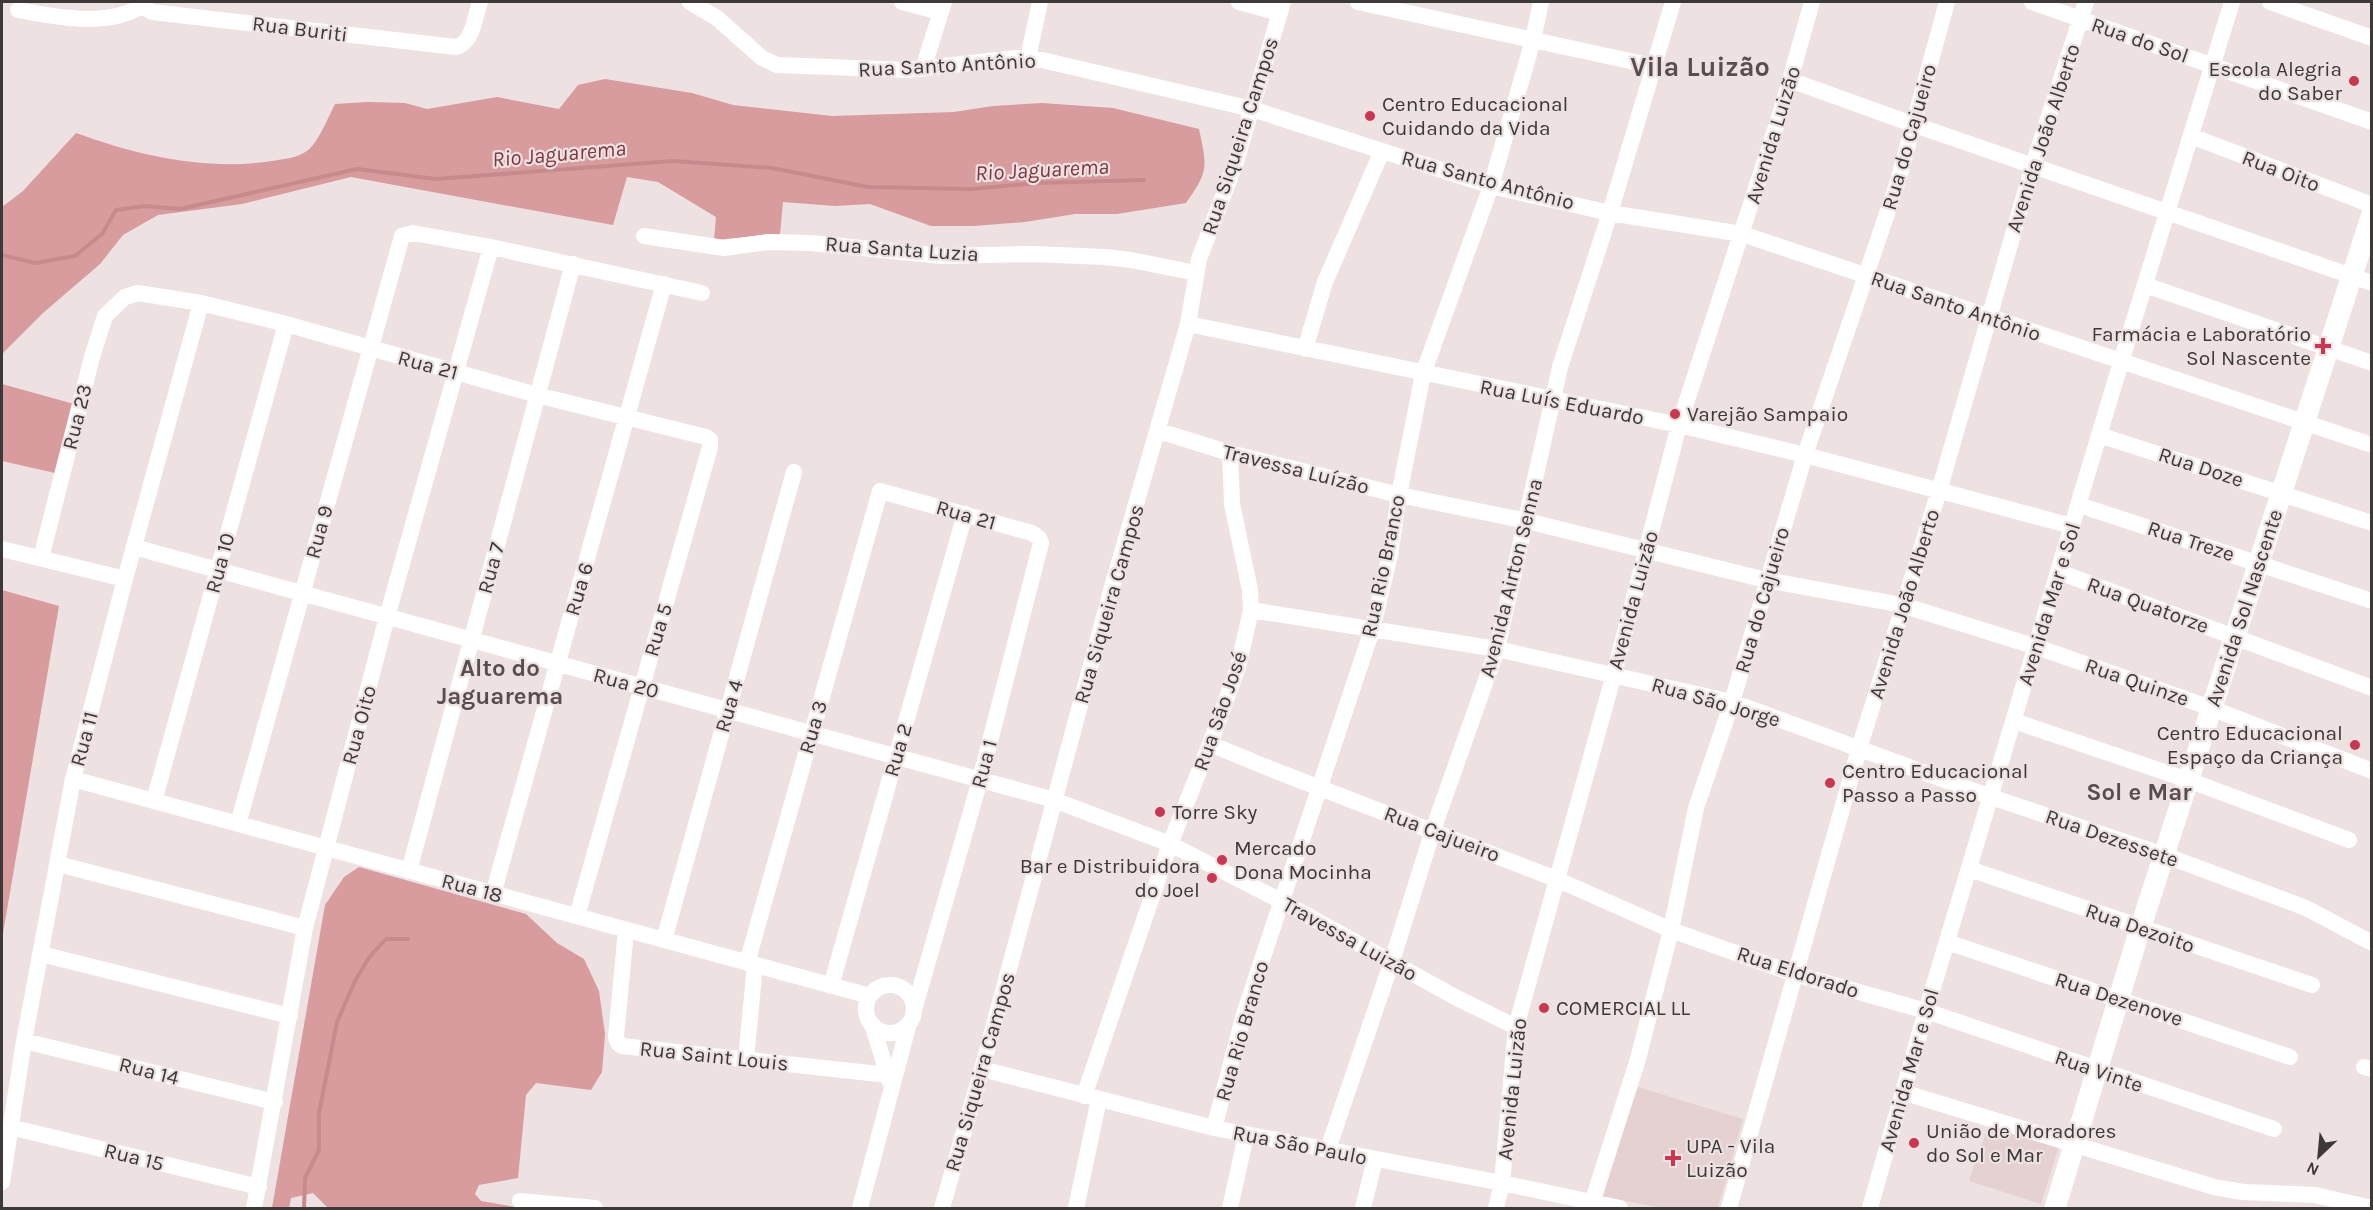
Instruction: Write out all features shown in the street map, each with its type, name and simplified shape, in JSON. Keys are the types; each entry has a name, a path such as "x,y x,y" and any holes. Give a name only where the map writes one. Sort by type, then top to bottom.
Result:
{"main road":[{"name":"Avenida Sol Nascente","path":"2055,1209 2140,928 2372,214"}],"street":[{"name":"Rua Buriti","path":"139,4 152,12 456,47 465,43 480,2"},
{"name":"Rua Santo Antônio","path":"690,2 717,18 762,58 773,64 842,69 923,69 1028,58 1059,63 1252,109 1491,186 1610,213 1742,234 2121,362"},
{"path":"902,2 942,7 923,69"},
{"path":"1028,58 1040,2"},
{"path":"1239,2 1282,7"},
{"path":"1358,2 1653,66"},
{"name":"Rua Rio Branco","path":"1214,1128 1244,1014 1372,630 1390,555 1399,495 1424,374 1491,186 1533,40 1541,2"},
{"name":"Avenida Airton Senna","path":"1328,1149 1392,962 1432,830 1497,649 1560,367 1610,213 1673,2"},
{"name":"Avenida Luizão","path":"1496,1209 1502,1183 1516,1027 1614,674 1679,425 1742,234 1812,2"},
{"name":"Rua do Cajueiro","path":"1592,1203 1638,1059 1671,930 1696,808 1732,702 1766,580 1805,455 1915,125 1947,2"},
{"name":"Rua do Sol","path":"2032,2 2372,122"},
{"name":"Avenida João Alberto","path":"1729,1209 1859,749 1939,491 1987,317 2033,165 2086,2"},
{"name":"Avenida Mar e Sol","path":"1870,1209 1926,1011 2232,2"},
{"path":"2270,2 2372,38"},
{"path":"18,10 53,16 107,19 124,16 139,4"},
{"name":"Rua Siqueira Campos","path":"942,1209 1112,587 1188,324 1196,273 1209,230 1234,165 1282,7"},
{"path":"1790,80 2372,283"},
{"name":"Rua Oito","path":"2191,136 2372,206"},
{"path":"1305,349 1325,282 1382,151"},
{"name":"Rua 9","path":"238,824 399,240 402,236 413,232 490,247"},
{"name":"Rua Santa Luzia","path":"644,236 724,248 768,242 812,243 942,256 1033,254 1106,257 1196,273"},
{"path":"490,247 702,293"},
{"name":"Rua Oito","path":"254,1209 305,928 387,617 490,247"},
{"name":"Rua 7","path":"409,871 573,264"},
{"name":"Rua 6","path":"494,894 664,284"},
{"path":"2145,285 2372,363"},
{"name":"Rua 21","path":"138,293 201,303 286,324 537,395 706,437 710,440 710,447"},
{"name":"Rua 23","path":"41,558 92,357 105,316 125,297 138,293"},
{"name":"Rua 11","path":"2,1182 24,1041 74,779 125,579 201,303"},
{"name":"Rua 10","path":"154,801 286,324"},
{"name":"Rua Luís Eduardo","path":"1188,324 1679,425 1805,455 2072,526"},
{"path":"2121,362 2372,445"},
{"name":"Travessa Luízão","path":"1158,431 1230,453 1399,495 1527,521 1766,580 1902,605"},
{"name":"Rua Doze","path":"2099,435 2372,523"},
{"name":"Rua 5","path":"577,916 710,447"},
{"name":"Rua São José","path":"1077,1209 1091,1097 1170,844 1238,667 1251,610 1250,590 1232,504 1230,453"},
{"name":"Rua 4","path":"664,940 794,472"},
{"name":"Rua 21","path":"879,491 1032,533 1039,538 1040,550"},
{"name":"Rua 3","path":"746,1059 751,964 811,734 879,491"},
{"name":"Rua Treze","path":"2079,505 2372,601"},
{"name":"Rua 2","path":"831,986 965,514"},
{"name":"Rua 20","path":"134,547 980,780"},
{"path":"2,549 125,579"},
{"name":"Rua 1","path":"860,1209 890,1082 924,978 980,780 1040,550"},
{"name":"Rua Quatorze","path":"2059,572 2372,688"},
{"name":"Rua Quinze","path":"1902,605 2037,647 2211,708 2372,771"},
{"name":"Rua São Jorge","path":"1251,610 1497,649 1614,674 1732,702 1859,749"},
{"path":"2014,721 2188,780 2349,840"},
{"name":"Rua Cajueiro","path":"1210,744 1556,879 1671,930"},
{"name":"Rua Dezessete","path":"1859,749 1991,797 2164,855 2306,909 2372,943"},
{"name":"Rua 18","path":"74,779 870,996"},
{"name":"Travessa Luizão","path":"980,780 1054,800 1170,844 1281,901 1457,998 1516,1027"},
{"path":"58,864 305,928"},
{"name":"Rua Dezoito","path":"1969,869 2312,985"},
{"name":"Rua Saint Louis","path":"626,930 616,1037 622,1046 746,1059 890,1082"},
{"name":"Rua Eldorado","path":"1671,930 1795,974 1926,1011"},
{"name":"Rua Dezenove","path":"1947,942 2290,1057"},
{"path":"41,954 290,1016"},
{"path":"890,1082 866,1011 870,996 880,987 894,986 913,989 924,978"},
{"path":"872,1024 877,1029 891,1033 904,1028 912,1016 910,997 901,988"},
{"name":"Rua Vinte","path":"1926,1011 2274,1129"},
{"name":"Rua 14","path":"24,1041 275,1102"},
{"name":"Rua São Paulo","path":"982,1069 1214,1128 1502,1183 1620,1209"},
{"path":"1902,1092 2214,1187 2243,1192 2315,1195 2372,1208"},
{"name":"Rua 15","path":"10,1127 259,1187"},
{"path":"1230,1209 1246,1135"},
{"path":"1363,1209 1376,1159"},
{"path":"520,1201 595,1209"}],"shaded area":[{"path":"605,79 692,93 733,105 832,116 954,112 993,106 1042,103 1113,108 1199,129 1204,152 1204,168 1199,183 1186,203 1117,214 1075,214 1025,222 974,226 931,226 870,204 835,206 783,202 780,234 714,240 716,217 658,182 627,177 613,225 351,177 242,204 158,215 123,235 100,264 43,313 2,354 2,207 23,191 76,133 148,155 198,163 247,164 290,158 307,151 319,136 335,104 405,103 427,109 497,97 559,109 578,85"},
{"path":"2,384 74,404 55,473 2,461"},
{"path":"2,590 59,606 2,939"},
{"path":"359,867 526,914 557,943 584,959 599,991 605,1034 602,1072 591,1090 536,1083 526,1095 518,1178 479,1185 475,1194 481,1201 521,1208 328,1208 313,1193 291,1198 289,1208 272,1208 325,905 344,877"},
{"name":"UPA - Vila Luizão","path":"1638,1087 1743,1119 1718,1208 1662,1208 1600,1196"},
{"path":"1988,1127 2059,1146 2041,1204 1969,1181"}],"waterway":[{"name":"Rio Jaguarema","path":"2,255 35,263 75,256 102,234 116,210 145,206 180,209 357,169 436,179 673,161 772,168 868,187 971,189 1037,183 1144,180"},
{"path":"304,1208 305,1178 319,1150 319,1113 337,1022 355,981 370,956 386,939 408,939"}],"place":[{"name":"Escola Alegria do Saber","path":"2354,81"},
{"name":"Centro Educacional Cuidando da Vida","path":"1370,116"},
{"name":"Farmácia e Laboratório Sol Nascente","path":"2323,346"},
{"name":"Varejão Sampaio","path":"1675,414"},
{"name":"Centro Educacional Espaço da Criança","path":"2355,745"},
{"name":"Centro Educacional Passo a Passo","path":"1830,783"},
{"name":"Torre Sky","path":"1160,812"},
{"name":"Mercado Dona Mocinha","path":"1222,860"},
{"name":"Bar e Distribuidora do Joel","path":"1212,878"},
{"name":"COMERCIAL LL","path":"1544,1008"},
{"name":"União de Moradores do Sol e Mar","path":"1914,1143"},
{"name":"UPA - Vila Luizão","path":"1673,1158"}],"district":[{"name":"Vila Luizão","path":"1700,67"},
{"name":"Alto do Jaguarema","path":"500,682"},
{"name":"Sol e Mar","path":"2139,792"}]}
